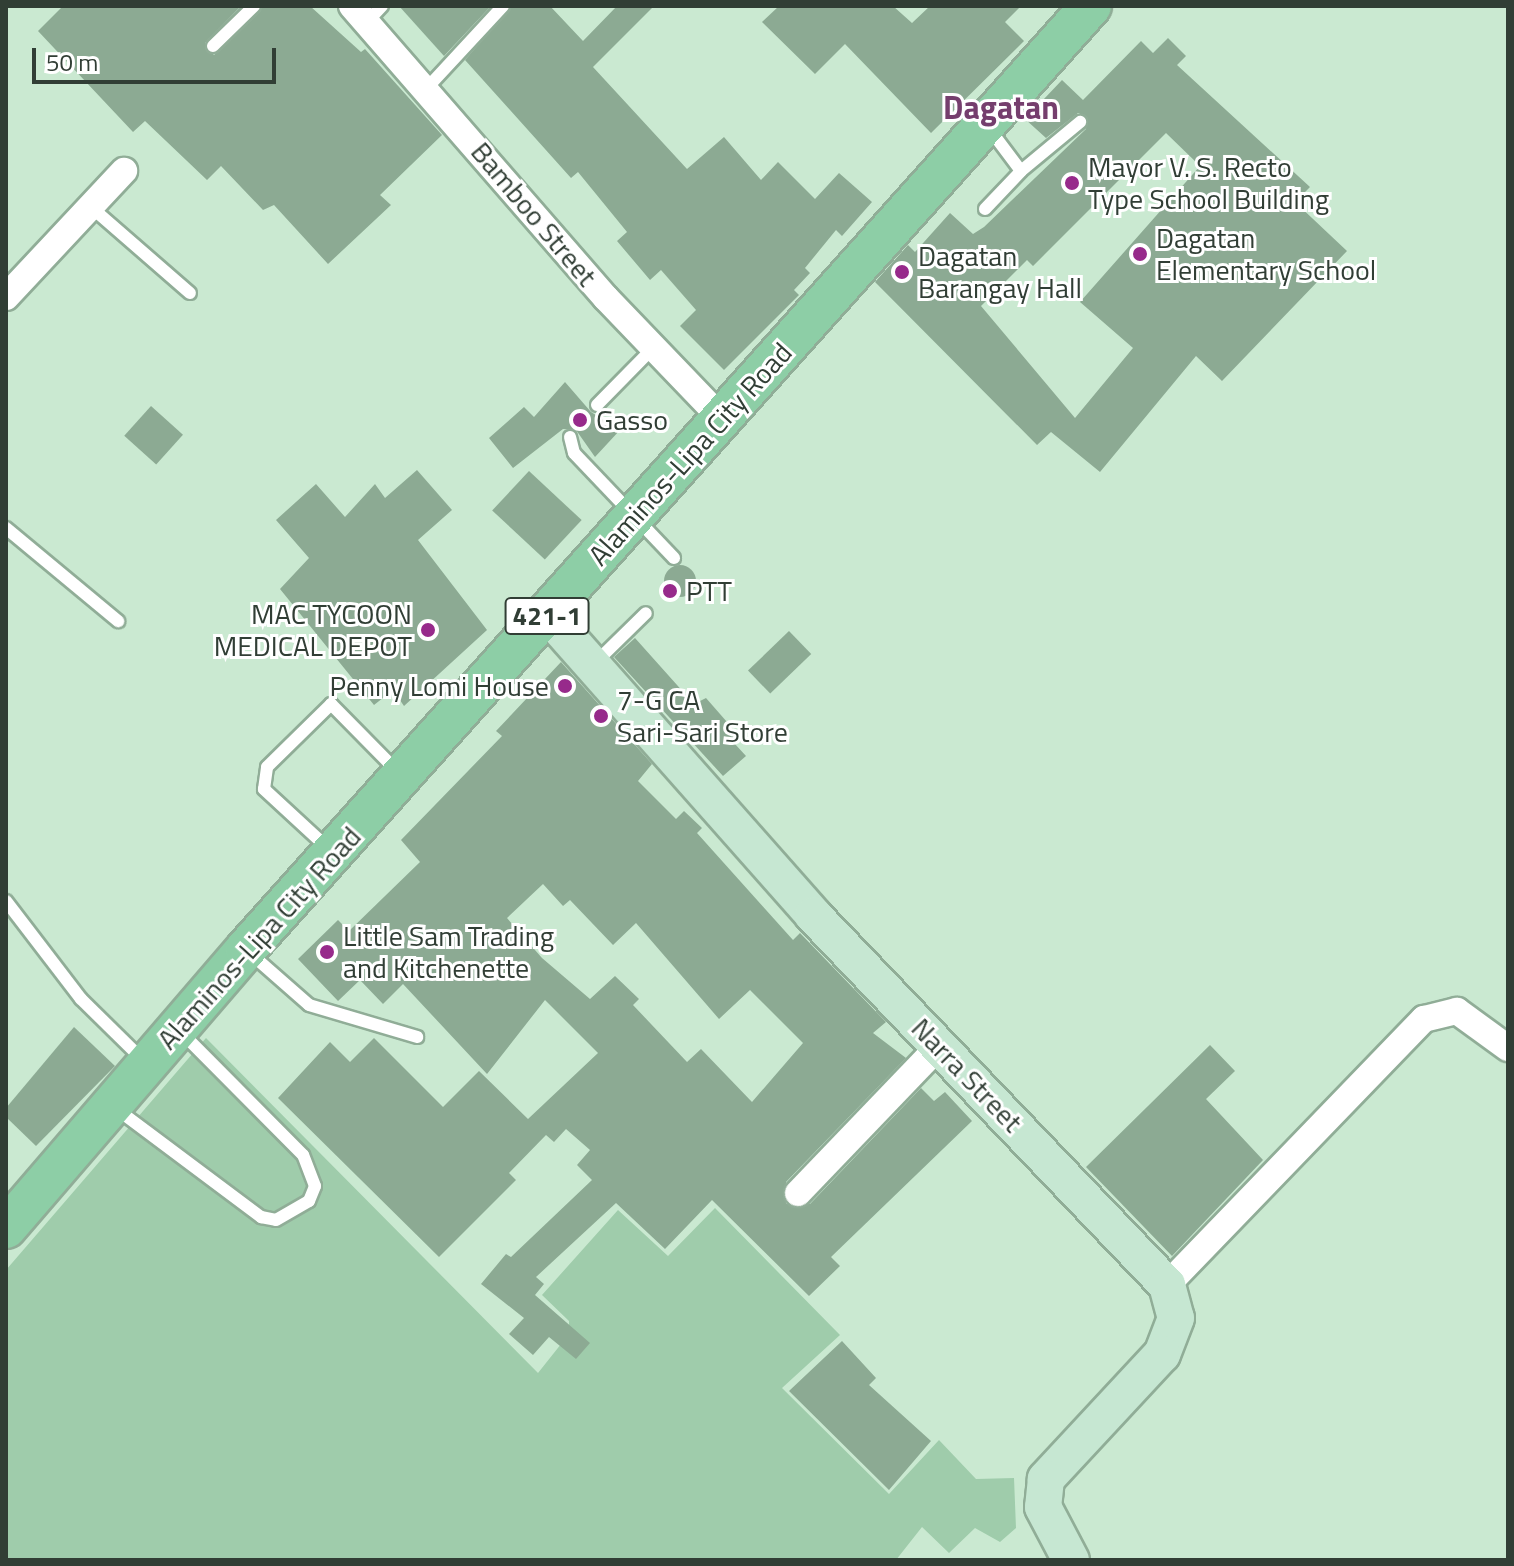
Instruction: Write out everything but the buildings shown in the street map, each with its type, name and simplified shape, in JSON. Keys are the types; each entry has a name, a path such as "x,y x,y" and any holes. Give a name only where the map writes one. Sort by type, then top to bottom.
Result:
{"main road":[{"name":"Alaminos-Lipa City Road","path":"6,1228 246,949 548,615 720,417 988,127 1091,6"}],"street":[{"name":"Bamboo Street","path":"367,11 427,88 652,349 720,417"},
{"path":"6,297 124,171"},
{"name":"Narra Street","path":"548,615 813,915 1167,1285"},
{"path":"1071,1560 1043,1507 1046,1479 1162,1354 1176,1318 1167,1285 1424,1019 1457,1011 1508,1048"},
{"path":"798,1193 939,1046"}],"lane":[{"path":"213,46 254,6"},
{"path":"427,88 503,6"},
{"path":"985,209 1021,171 1080,122"},
{"path":"988,127 1021,171"},
{"path":"91,207 190,293"},
{"path":"597,405 652,349"},
{"path":"570,437 574,453 674,558"},
{"path":"6,528 118,621"},
{"path":"592,665 646,613"},
{"path":"334,853 264,789 267,767 331,704 402,776"},
{"path":"6,901 81,999 147,1064"},
{"path":"246,949 309,1005 417,1037"},
{"path":"112,1105 261,1217 276,1220 309,1201 315,1186 303,1155 177,1029"}],"green space":[{"path":"206,1038 538,1373 569,1334 569,1321 542,1295 618,1210 668,1256 715,1208 840,1335 782,1388 889,1494 939,1440 976,1479 1014,1478 1016,1528 1000,1542 975,1528 949,1553 922,1527 896,1560 6,1560 6,1270"}],"place":[{"name":"Mayor V. S. Recto Type School Building","path":"1072,183"},
{"name":"Dagatan Elementary School","path":"1140,254"},
{"name":"Dagatan Barangay Hall","path":"902,272"},
{"name":"Gasso","path":"580,420"},
{"name":"PTT","path":"670,591"},
{"name":"MAC TYCOON MEDICAL DEPOT","path":"428,630"},
{"name":"Penny Lomi House","path":"565,686"},
{"name":"7-G CA Sari-Sari Store","path":"601,716"},
{"name":"Little Sam Trading and Kitchenette","path":"327,952"}],"district":[{"name":"Dagatan","path":"1001,107"}]}
